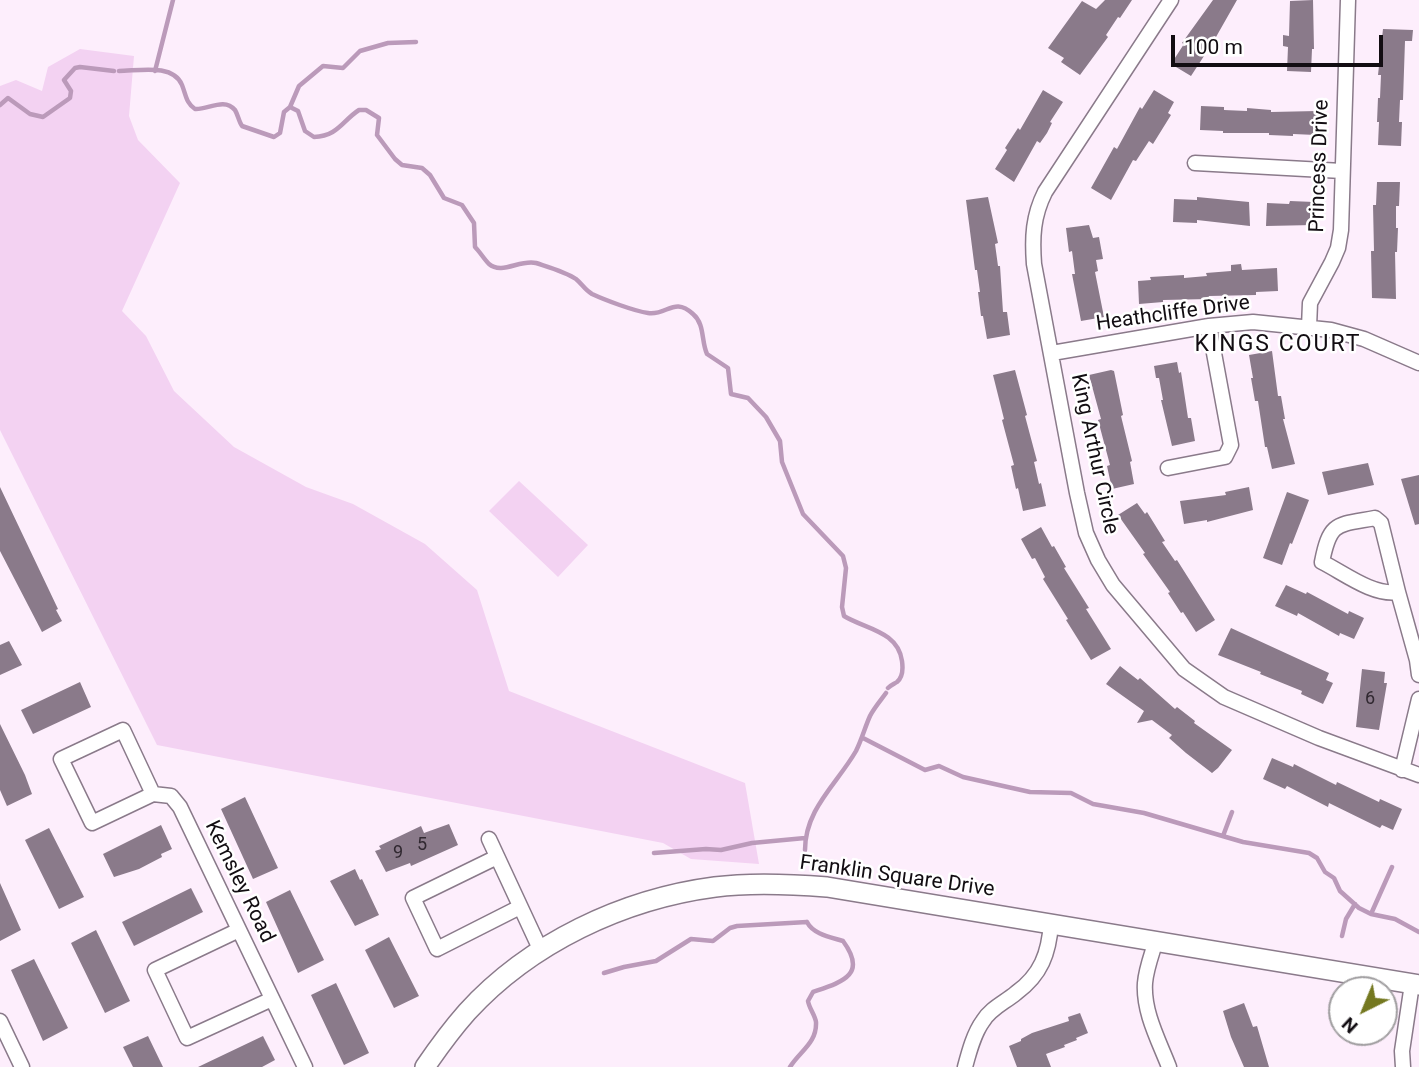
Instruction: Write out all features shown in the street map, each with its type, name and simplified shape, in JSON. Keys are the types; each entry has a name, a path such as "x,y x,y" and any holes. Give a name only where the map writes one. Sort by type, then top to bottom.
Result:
{"street":[{"name":"King Arthur Circle","path":"1171,0 1039,204 1032,234 1033,255 1086,533 1113,585 1184,669 1224,697 1319,738 1419,775"},
{"name":"Princess Drive","path":"1310,327 1310,303 1338,248 1348,0"},
{"path":"1195,163 1342,172"},
{"name":"Heathcliffe Drive","path":"1052,353 1209,326 1253,322 1310,327 1364,339 1419,363"},
{"path":"1168,468 1226,457 1231,445 1209,326"},
{"path":"1398,593 1387,594 1376,590 1322,562 1330,532 1336,527 1375,519 1381,523 1419,675"},
{"path":"1402,770 1419,699"},
{"path":"123,730 153,794 92,823 61,760 123,730"},
{"name":"Kemsley Road","path":"153,794 171,796 180,807 305,1067"},
{"path":"489,839 541,951"},
{"path":"497,857 413,898 437,948 520,907"},
{"name":"Franklin Square Drive","path":"425,1067 467,1012 507,975 541,951 585,925 646,901 715,887 827,887 1416,984"},
{"path":"965,1067 982,1022 995,1007 1017,993 1040,969 1049,945 1051,923"},
{"path":"239,930 155,970 160,982 187,1038 272,999"},
{"path":"1156,940 1145,980 1144,995 1169,1067"},
{"path":"1403,1067 1402,1051 1416,984"},
{"path":"0,1021 22,1067"}],"shaded area":[{"path":"80,49 134,56 129,116 138,140 180,183 122,311 146,336 174,391 234,447 306,487 353,504 425,544 477,590 509,691 745,783 759,864 691,859 663,843 157,745 0,430 0,86 16,80 42,91 48,67"},
{"path":"519,481 588,545 558,577 489,511"}],"building":[{"path":"1105,0 1132,0 1080,75 1061,62 1064,58 1048,48 1082,1 1096,9"},
{"path":"1213,0 1237,0 1216,37 1214,36 1201,55 1204,56 1191,76 1171,64 1184,44 1182,43"},
{"path":"1313,0 1314,49 1311,72 1287,71 1288,47 1283,46 1283,35 1289,36 1290,1"},
{"path":"1383,29 1413,30 1412,41 1405,41 1403,100 1400,100 1399,122 1402,122 1401,146 1378,145 1381,75 1378,75"},
{"path":"1043,90 1063,102 1050,122 1052,123 1047,133 1040,143 1037,141 1014,182 995,169 1007,150 1005,148 1018,128 1020,130"},
{"path":"1154,90 1174,102 1168,113 1171,115 1153,144 1149,141 1136,161 1133,160 1111,200 1091,188 1114,147 1117,149 1140,107 1142,109"},
{"path":"1201,106 1247,111 1247,108 1271,112 1317,111 1316,135 1200,130"},
{"path":"1377,182 1400,182 1399,206 1396,206 1396,299 1372,298 1371,251 1374,251 1373,205 1376,205"},
{"path":"988,197 998,243 995,244 1000,266 1003,312 1007,312 1010,335 987,339 981,316 966,200"},
{"path":"1197,197 1249,202 1250,226 1197,220 1197,223 1173,222 1174,199 1197,200"},
{"path":"1290,201 1314,202 1313,225 1266,226 1267,203 1289,204"},
{"path":"1089,225 1093,238 1099,237 1103,259 1096,260 1098,271 1095,272 1104,317 1081,321 1072,274 1075,274 1072,251 1069,252 1066,228"},
{"path":"1241,264 1242,270 1277,268 1278,291 1139,304 1138,281 1151,280 1150,277 1207,276 1206,273 1231,271 1231,265"},
{"path":"1272,351 1278,396 1281,396 1283,419 1295,464 1272,469 1265,447 1258,401 1255,401 1249,355"},
{"path":"1177,362 1195,441 1172,446 1161,400 1159,378 1156,378 1154,366"},
{"path":"1015,370 1046,506 1023,511 993,375"},
{"path":"1114,371 1123,415 1121,416 1132,461 1134,484 1112,489 1107,466 1110,465 1098,420 1101,419 1089,375"},
{"path":"1368,463 1374,485 1328,495 1322,472"},
{"path":"1419,475 1419,524 1415,525 1401,479"},
{"path":"0,487 62,621 42,632 0,551"},
{"path":"1249,487 1253,510 1207,522 1184,524 1180,501 1226,495 1225,492"},
{"path":"1287,492 1309,500 1282,565 1263,558"},
{"path":"1137,503 1145,514 1147,512 1165,541 1162,542 1175,561 1177,560 1215,620 1196,632 1118,515"},
{"path":"1041,527 1111,649 1091,660 1043,579 1045,577 1035,558 1032,559 1021,539"},
{"path":"1286,585 1306,594 1307,592 1348,614 1349,611 1364,618 1354,639 1340,633 1339,636 1298,613 1297,616 1275,606"},
{"path":"1231,628 1329,673 1326,680 1333,683 1323,704 1301,694 1302,691 1218,655"},
{"path":"9,641 22,665 0,675 0,645"},
{"path":"1120,666 1138,680 1140,678 1175,709 1177,707 1195,721 1194,723 1232,750 1218,768 1212,773 1169,738 1172,735 1152,720 1137,723 1144,711 1106,684"},
{"path":"1362,669 1385,672 1384,683 1387,683 1379,730 1356,727"},
{"path":"80,682 91,707 33,734 21,710"},
{"path":"0,724 32,794 7,806 0,790"},
{"path":"1272,758 1293,767 1294,764 1336,785 1337,782 1379,802 1380,799 1402,809 1393,830 1382,825 1380,828 1329,803 1328,807 1287,786 1285,789 1263,779"},
{"path":"245,797 278,868 253,879 221,809"},
{"path":"449,824 458,845 411,866 410,863 386,872 375,851 381,849 379,846 421,826 424,833"},
{"path":"161,825 172,849 139,869 114,877 103,854"},
{"path":"49,828 84,897 59,909 25,840"},
{"path":"355,869 379,915 355,926 330,881"},
{"path":"0,883 21,930 0,941"},
{"path":"191,888 203,912 134,946 122,922"},
{"path":"290,890 324,960 298,973 266,902"},
{"path":"96,930 130,1001 105,1013 71,943"},
{"path":"389,937 419,996 394,1008 365,950"},
{"path":"34,959 68,1028 43,1041 11,970"},
{"path":"336,983 369,1053 344,1065 311,995"},
{"path":"1244,1003 1253,1027 1257,1026 1269,1067 1244,1067 1231,1037 1223,1011"},
{"path":"1080,1013 1088,1033 1064,1045 1065,1047 1046,1054 1051,1067 1017,1067 1009,1046 1032,1033 1069,1021 1068,1017"},
{"path":"148,1036 163,1067 133,1067 123,1047"},
{"path":"263,1036 275,1060 262,1067 198,1067"}],"waterway":[{"path":"155,71 173,0"},
{"path":"119,71 154,70 171,74 182,85 188,101 195,109 226,104 235,110 242,126 274,137 280,133 284,112 290,107 299,86 323,66 343,68 360,51 388,43 416,42"},
{"path":"0,105 8,98 30,114 43,117 70,98 71,91 64,80 75,68 114,71"},
{"path":"290,107 298,111 305,131 314,137 329,134 359,110 366,110 379,118 377,135 395,159 402,165 422,168 430,175 444,198 462,205 474,223 475,247 494,267 536,263 567,274 592,294 628,308 655,313 681,307 693,314 701,328 707,354 728,368 731,394 748,398 766,417 780,441 782,462 803,514 843,556 846,568 842,607 844,616 887,637 899,651 901,675 899,680 888,688"},
{"path":"805,850 806,835 816,809 856,751 870,716 886,693"},
{"path":"863,738 925,770 939,766 963,777 1030,792 1071,793 1093,804 1144,813 1243,842 1309,853 1317,858 1325,872 1334,878 1340,891 1359,908 1371,914 1395,919 1419,932"},
{"path":"1223,836 1232,812"},
{"path":"654,853 721,850 752,843 805,838"},
{"path":"1371,914 1392,867"},
{"path":"1342,936 1346,919 1355,904"},
{"path":"604,973 656,961 691,939 713,941 737,926 807,922"},
{"path":"790,1067 814,1036 816,1022 808,1001 813,992 842,980 852,969 853,962 843,941 818,932 807,922"}],"district":[{"name":"KINGS COURT","path":"1278,345"}]}
